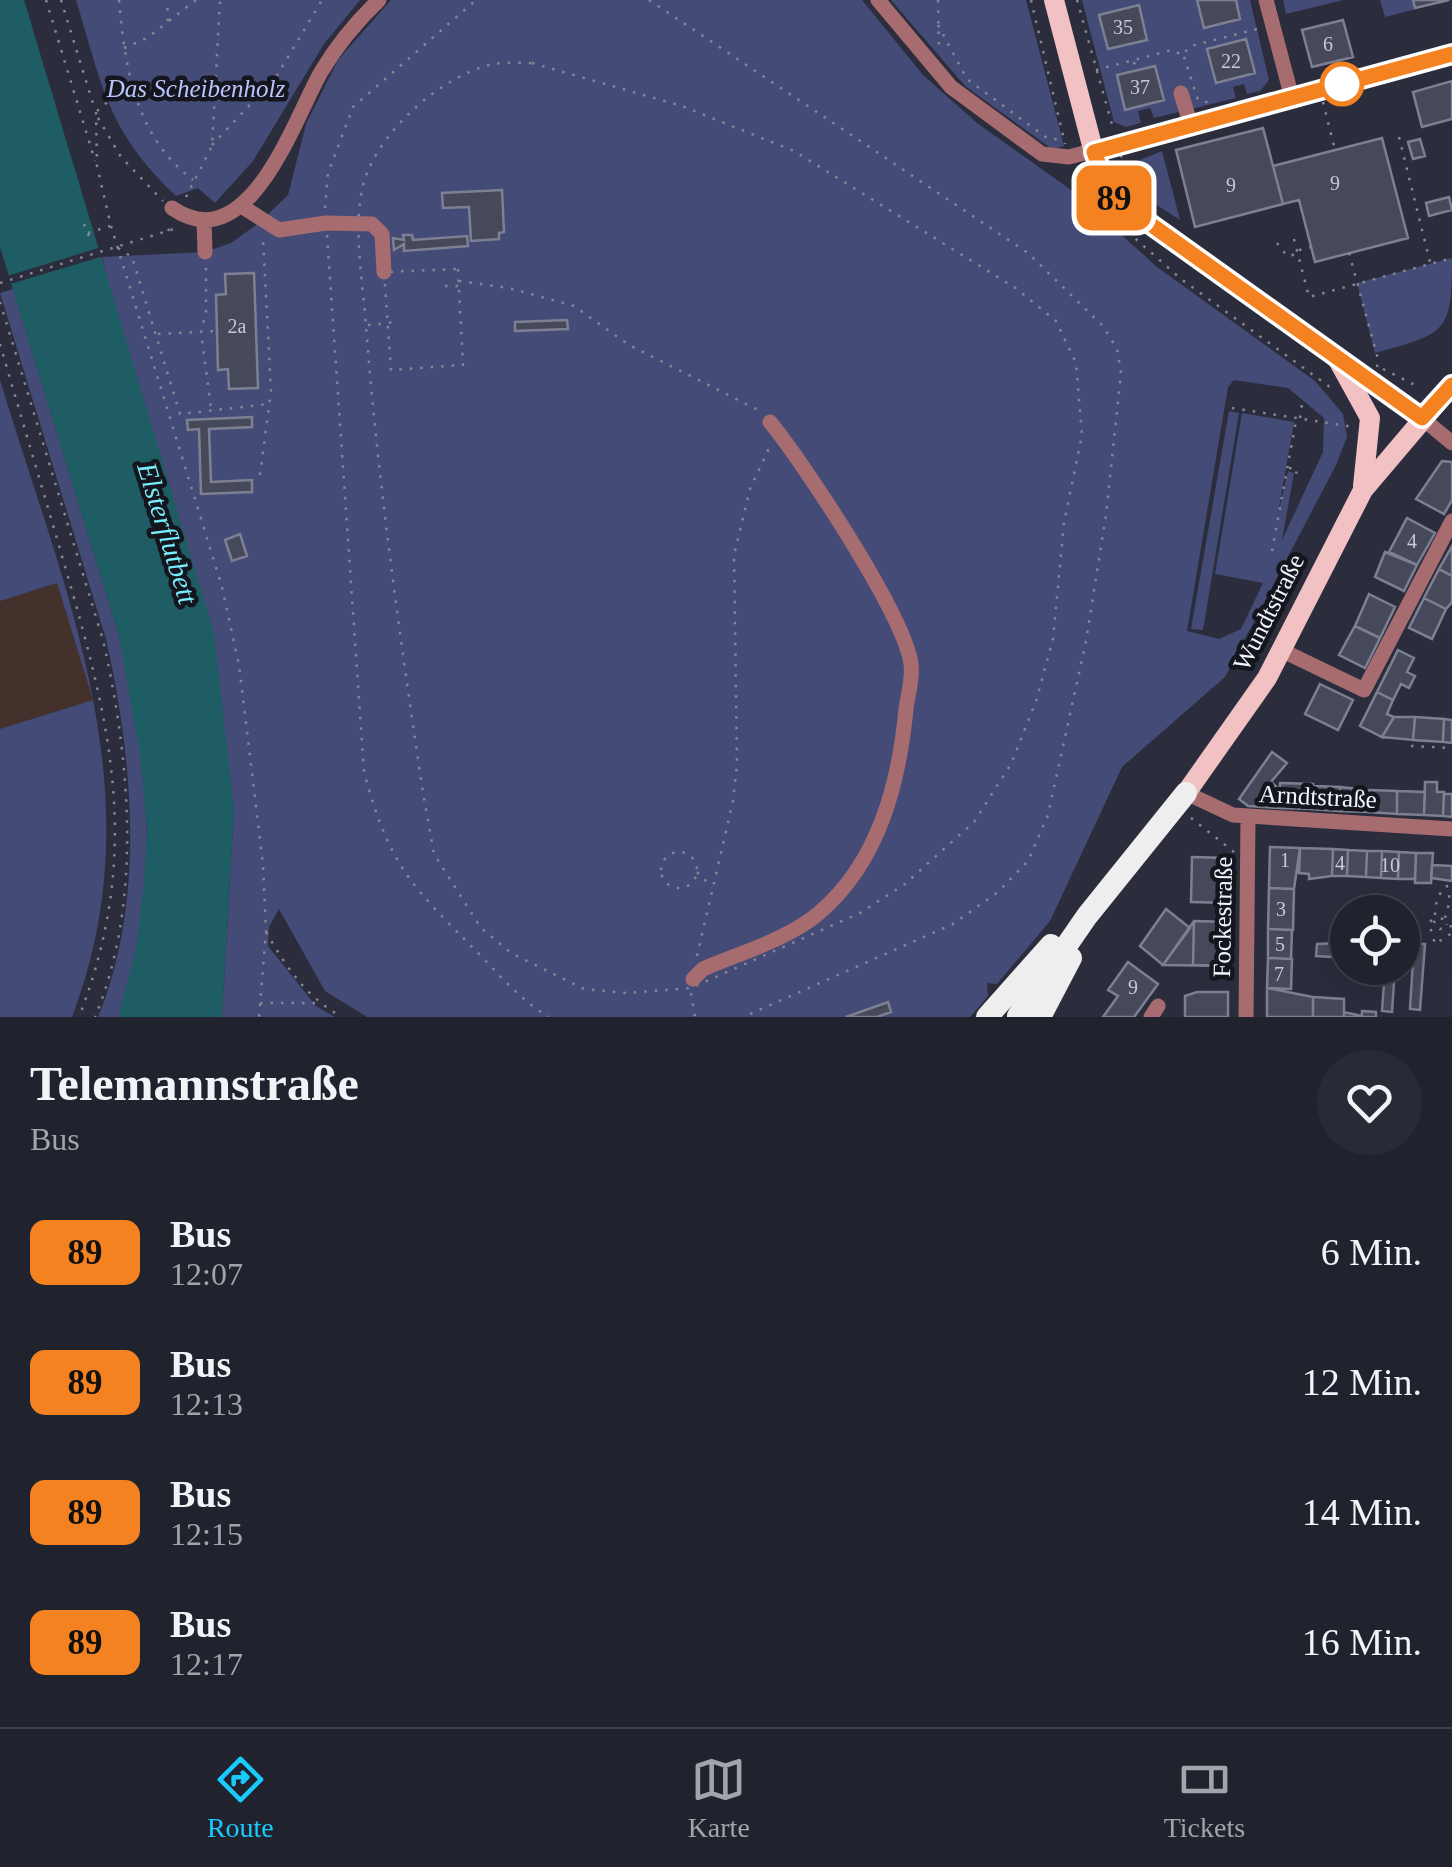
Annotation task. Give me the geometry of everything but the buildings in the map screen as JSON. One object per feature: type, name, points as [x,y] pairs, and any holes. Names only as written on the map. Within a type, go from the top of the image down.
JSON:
[{"type":"highway","name":"Wundtstraße","points":[[1018,1016],[1074,952],[1186,793]]},
{"type":"highway","name":"Wundtstraße","points":[[1018,1016],[1076,931],[1132,865]]},
{"type":"highway","points":[[988,1017],[1087,904],[1132,865]]},
{"type":"highway","points":[[1040,1017],[1074,952]]},
{"type":"main road","points":[[1054,0],[1094,152],[1111,196],[1422,418]]},
{"type":"main road","points":[[1337,358],[1370,418],[1363,490]]},
{"type":"main road","name":"Wundtstraße","points":[[1186,793],[1254,700],[1363,490],[1452,385]]},
{"type":"street","points":[[175,210],[204,220],[241,206],[269,174],[339,44],[380,0]]},
{"type":"street","points":[[878,0],[939,75],[1042,154],[1069,157],[1452,54]]},
{"type":"street","points":[[1266,0],[1292,98]]},
{"type":"street","points":[[1181,93],[1191,126]]},
{"type":"street","points":[[241,206],[279,230],[326,222],[372,224],[382,234],[384,272]]},
{"type":"street","points":[[204,220],[206,260]]},
{"type":"street","points":[[1422,418],[1452,443]]},
{"type":"street","points":[[692,983],[704,969],[788,934],[820,913],[849,881],[886,816],[900,766],[911,664],[906,647],[877,586],[797,456],[770,422]]},
{"type":"street","points":[[1282,650],[1364,690],[1452,522]]},
{"type":"street","name":"Arndtstraße","points":[[1186,793],[1201,803],[1248,818],[1452,829]]},
{"type":"street","name":"Fockestraße","points":[[1246,1017],[1248,818]]},
{"type":"path","points":[[46,0],[97,166],[110,226],[222,588],[239,665],[257,794],[266,931],[259,1017]]},
{"type":"path","points":[[62,0],[96,112],[121,157],[175,210],[212,146],[276,77],[322,0]]},
{"type":"path","points":[[119,0],[129,84],[156,144],[194,181]]},
{"type":"path","points":[[168,0],[168,22]]},
{"type":"path","points":[[123,48],[148,38],[196,0]]},
{"type":"path","points":[[212,146],[220,0]]},
{"type":"path","points":[[476,0],[353,108],[328,174],[326,222],[364,772],[379,827],[406,878],[437,916],[518,995],[549,1017]]},
{"type":"path","points":[[649,0],[1028,253],[1103,326],[1117,349],[1122,373],[1106,515],[1086,641],[1048,816],[1028,861],[998,892],[953,924],[743,1017]]},
{"type":"path","points":[[938,0],[939,75]]},
{"type":"path","points":[[1077,0],[1128,185],[1141,198]]},
{"type":"path","points":[[938,25],[967,79],[1047,138],[1064,140]]},
{"type":"path","points":[[1183,55],[1191,46],[1272,25]]},
{"type":"path","points":[[1228,36],[1230,42]]},
{"type":"path","points":[[1095,70],[1172,50],[1183,55],[1198,100],[1209,99],[1214,119]]},
{"type":"path","points":[[1134,60],[1136,70]]},
{"type":"path","points":[[532,63],[682,106],[794,152],[1017,289],[1056,321],[1076,362],[1082,435],[1064,523],[1054,639],[1036,701],[994,795],[940,855],[860,914],[692,983],[626,993],[584,989],[511,953],[481,928],[434,854],[400,637],[366,325],[361,223],[363,185],[374,156],[412,113],[454,80],[494,64],[532,63]]},
{"type":"path","points":[[96,112],[129,84]]},
{"type":"path","points":[[1325,110],[1335,150]]},
{"type":"path","points":[[96,112],[97,166]]},
{"type":"path","points":[[1400,137],[1430,264]]},
{"type":"path","points":[[84,224],[90,241]]},
{"type":"path","points":[[88,233],[110,226]]},
{"type":"path","points":[[0,283],[168,231]]},
{"type":"path","points":[[1294,239],[1309,296],[1452,258]]},
{"type":"path","points":[[260,475],[269,404],[264,240]]},
{"type":"path","points":[[1277,243],[1288,256],[1312,248]]},
{"type":"path","points":[[117,248],[132,257],[180,414]]},
{"type":"path","points":[[1348,253],[1378,359]]},
{"type":"path","points":[[206,260],[206,311],[200,332],[211,410]]},
{"type":"path","points":[[458,269],[459,283],[464,365],[391,370],[384,272],[458,269]]},
{"type":"path","points":[[445,286],[459,283],[509,288],[574,306],[629,345],[754,405],[770,422],[769,454],[750,489],[734,555],[740,726],[733,801],[692,983],[695,1017]]},
{"type":"path","points":[[0,302],[104,640],[119,723],[126,830],[124,881],[116,946],[95,1017]]},
{"type":"path","points":[[366,325],[397,322]]},
{"type":"path","points":[[156,334],[216,332]]},
{"type":"path","points":[[0,344],[99,684],[111,744],[114,868],[106,929],[79,1017]]},
{"type":"path","points":[[1377,366],[1419,387]]},
{"type":"path","points":[[169,415],[269,404]]},
{"type":"path","points":[[1272,551],[1302,404]]},
{"type":"path","points":[[1232,408],[1364,426]]},
{"type":"path","points":[[1288,468],[1297,470],[1295,479]]},
{"type":"path","points":[[1411,746],[1452,748]]},
{"type":"path","points":[[1190,818],[1238,856]]},
{"type":"path","points":[[697,872],[682,889],[670,887],[660,872],[663,860],[678,852],[690,856],[697,872],[713,888]]},
{"type":"path","points":[[1447,886],[1450,900],[1444,918],[1450,926],[1440,928],[1434,924],[1440,892],[1447,886]]},
{"type":"path","points":[[1444,918],[1429,923],[1435,944],[1452,933]]},
{"type":"path","points":[[266,931],[286,967],[316,1002],[342,1017]]},
{"type":"path","points":[[259,1004],[316,1002]]},
{"type":"shaded area","points":[[57,583],[93,700],[0,729],[0,601]]},
{"type":"green space","name":"Das Scheibenholz","points":[[76,0],[360,0],[324,44],[253,161],[215,203],[198,188],[176,196],[135,150],[110,106]]},
{"type":"green space","points":[[391,0],[862,0],[923,75],[977,123],[1074,192],[1157,267],[1315,381],[1343,414],[1347,437],[1336,465],[1225,677],[1122,767],[1050,921],[997,984],[987,983],[988,996],[970,1017],[367,1017],[325,991],[279,909],[269,927],[268,946],[316,1006],[335,1017],[222,1017],[234,809],[102,257],[205,252],[231,243],[260,222],[288,195],[306,124],[338,60]],"holes":[[[1234,380],[1288,388],[1324,418],[1323,452],[1282,540],[1294,473],[1288,471],[1277,519],[1294,422],[1242,413],[1215,574],[1263,583],[1241,629],[1219,639],[1187,631],[1228,387]]]},
{"type":"green space","points":[[891,0],[1026,0],[1064,146],[1052,149],[965,86]]},
{"type":"green space","points":[[1082,0],[1250,0],[1269,80],[1260,91],[1247,94],[1244,84],[1233,87],[1236,98],[1154,118],[1150,108],[1138,111],[1141,123],[1126,127],[1114,122]]},
{"type":"green space","points":[[1283,0],[1343,0],[1286,14]]},
{"type":"green space","points":[[1380,0],[1452,0],[1385,17]]},
{"type":"green space","points":[[1162,151],[1180,220],[1146,197],[1130,174],[1130,164]]},
{"type":"green space","points":[[1452,258],[1450,302],[1440,326],[1417,340],[1375,353],[1357,283]]},
{"type":"green space","points":[[13,289],[119,636],[137,730],[147,827],[147,876],[133,972],[118,1017],[98,1017],[113,972],[129,878],[130,829],[123,732],[106,639],[0,293]]},
{"type":"green space","points":[[0,380],[74,617],[93,699],[57,583],[0,601]]},
{"type":"green space","points":[[1229,411],[1239,413],[1203,630],[1191,629]]},
{"type":"green space","points":[[93,700],[104,774],[106,854],[96,934],[72,1017],[0,1017],[0,729]]},
{"type":"water","name":"Elsterflutbett","points":[[0,0],[24,0],[214,633],[234,809],[222,1017],[118,1017],[136,949],[144,883],[147,830],[140,754],[119,636],[0,247]]},
{"type":"pier","points":[[105,246],[107,255],[7,285],[4,277]]},
{"type":"bus line","name":"89","points":[[1452,54],[1094,152],[1098,172],[1111,196],[1422,418],[1452,385]]}]
